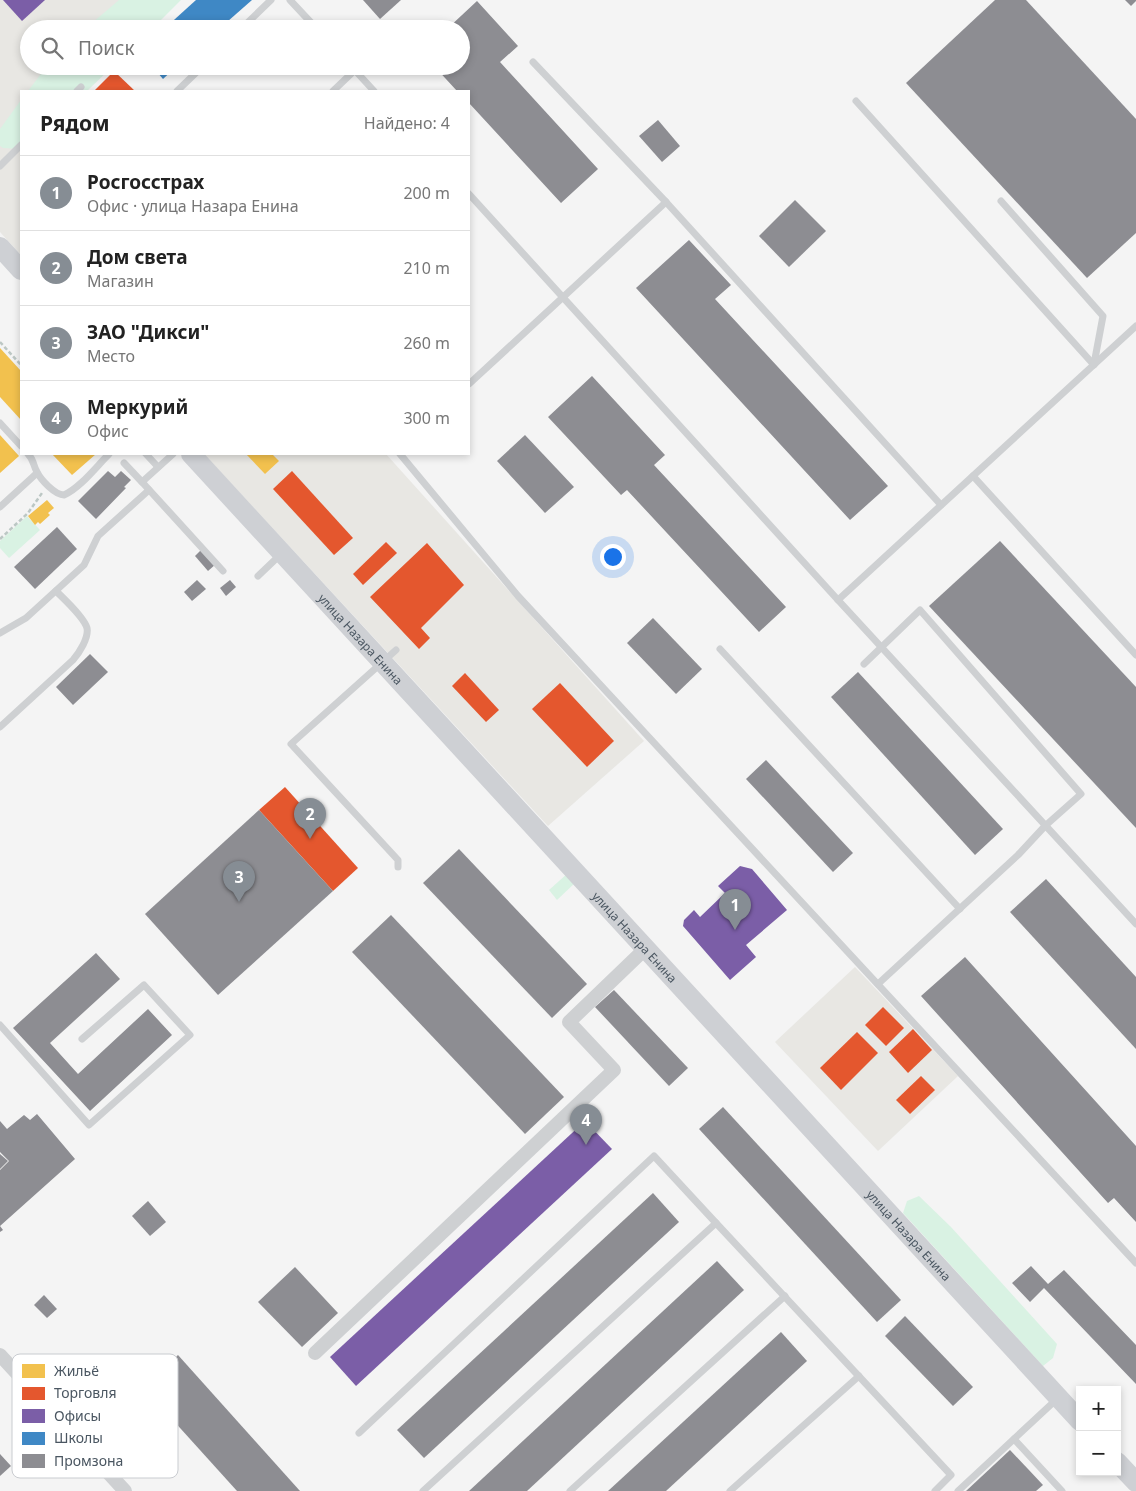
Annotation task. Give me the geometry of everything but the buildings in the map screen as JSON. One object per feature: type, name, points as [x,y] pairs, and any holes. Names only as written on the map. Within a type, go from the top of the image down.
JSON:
[{"type":"main road","points":[[0,246],[20,269]]},
{"type":"main road","name":"улица Назара Енина","points":[[192,455],[282,553],[390,656],[646,948],[1076,1417]]},
{"type":"main road","points":[[1121,1466],[1136,1482]]},
{"type":"street","points":[[316,1353],[614,1070],[569,1022],[646,948]]},
{"type":"street","points":[[0,1355],[12,1368]]},
{"type":"street","points":[[113,1478],[125,1491]]},
{"type":"lane","points":[[251,20],[271,0]]},
{"type":"lane","points":[[290,0],[309,20]]},
{"type":"lane","points":[[533,62],[666,202],[941,505]]},
{"type":"lane","points":[[178,90],[194,75]]},
{"type":"lane","points":[[334,90],[347,75]]},
{"type":"lane","points":[[359,75],[373,90]]},
{"type":"lane","points":[[856,101],[1094,365]]},
{"type":"lane","points":[[0,166],[20,146]]},
{"type":"lane","points":[[470,195],[1136,924]]},
{"type":"lane","points":[[1001,201],[1103,316],[1094,365]]},
{"type":"lane","points":[[470,383],[666,202]]},
{"type":"lane","points":[[838,600],[1136,326]]},
{"type":"lane","points":[[0,423],[20,445]]},
{"type":"lane","points":[[29,455],[33,459],[37,473],[54,492],[64,495],[69,493],[89,475],[108,455]]},
{"type":"lane","points":[[147,455],[158,467]]},
{"type":"lane","points":[[142,482],[172,455]]},
{"type":"lane","points":[[401,455],[518,596],[1136,1263]]},
{"type":"lane","points":[[124,463],[224,571]]},
{"type":"lane","points":[[0,507],[37,473]]},
{"type":"lane","points":[[973,476],[1136,655]]},
{"type":"lane","points":[[0,633],[26,618],[84,566],[98,536],[149,490]]},
{"type":"lane","points":[[258,576],[282,553]]},
{"type":"lane","points":[[0,726],[73,660],[81,649],[88,630],[83,620],[56,591]]},
{"type":"lane","points":[[864,664],[920,610],[1081,794],[878,984]]},
{"type":"lane","points":[[720,649],[960,908]]},
{"type":"lane","points":[[390,656],[291,744],[398,860],[398,867]]},
{"type":"lane","points":[[0,1024],[89,1125],[190,1035],[144,985],[82,1039]]},
{"type":"lane","points":[[359,1433],[654,1156],[951,1475],[935,1491]]},
{"type":"lane","points":[[423,1491],[716,1223]]},
{"type":"lane","points":[[570,1491],[785,1296]]},
{"type":"lane","points":[[730,1491],[859,1376]]},
{"type":"lane","points":[[958,1491],[1058,1398]]},
{"type":"lane","points":[[1014,1439],[1062,1491]]},
{"type":"path","points":[[0,342],[20,364]]},
{"type":"path","points":[[0,538],[28,513],[43,492]]},
{"type":"shaded area","points":[[0,0],[165,0],[144,20],[20,20],[20,75],[85,75],[69,90],[20,90],[20,254],[0,232]]},
{"type":"shaded area","points":[[205,455],[387,455],[644,741],[548,826]]},
{"type":"shaded area","points":[[855,967],[958,1076],[878,1151],[775,1042]]},
{"type":"green space","points":[[119,0],[181,0],[161,20],[96,20]]},
{"type":"green space","points":[[40,75],[104,75],[88,90],[29,90]]},
{"type":"green space","points":[[20,101],[20,149],[3,148],[0,146],[0,129]]},
{"type":"green space","points":[[27,516],[40,530],[9,558],[0,548],[0,541]]},
{"type":"green space","points":[[568,873],[576,882],[557,900],[549,890]]},
{"type":"green space","points":[[919,1196],[951,1227],[1057,1344],[1053,1358],[1043,1366],[903,1213],[907,1201]]},
{"type":"place","name":"Дом света","points":[[310,839]]},
{"type":"place","name":"ЗАО \"Дикси\"","points":[[239,902]]},
{"type":"place","name":"Росгосстрах","points":[[735,930]]},
{"type":"place","name":"Меркурий","points":[[586,1145]]}]
